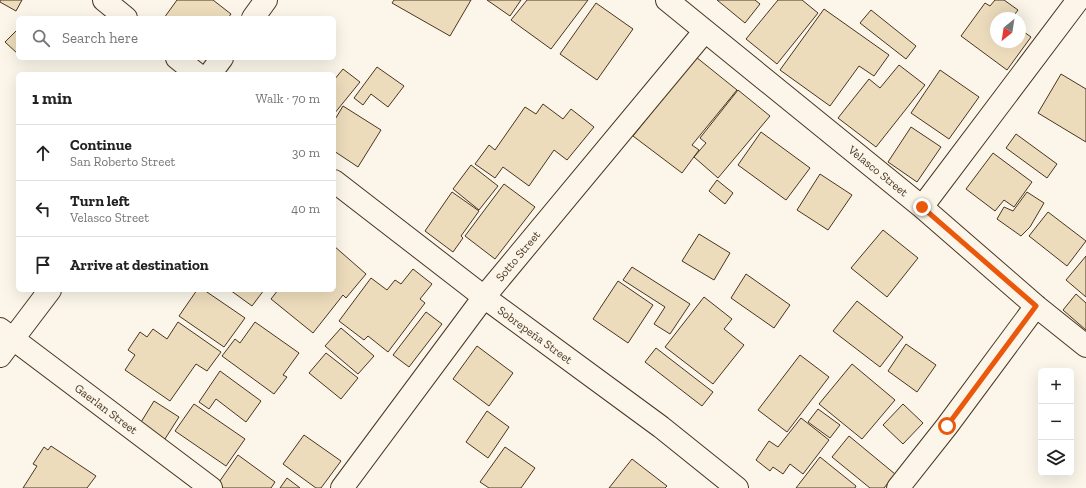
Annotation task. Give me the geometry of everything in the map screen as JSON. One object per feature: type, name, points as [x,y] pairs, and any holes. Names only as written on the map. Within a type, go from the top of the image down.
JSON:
[{"type":"street","points":[[104,0],[124,16]]},
{"type":"street","points":[[254,16],[266,0]]},
{"type":"street","name":"Velasco Street","points":[[667,0],[704,32],[922,207],[1036,306],[1086,346]]},
{"type":"street","points":[[922,207],[1078,0]]},
{"type":"street","name":"Sotto Street","points":[[342,488],[484,297],[704,32]]},
{"type":"street","points":[[180,60],[194,72]]},
{"type":"street","points":[[212,72],[220,60]]},
{"type":"street","name":"Sobrepeña Street","points":[[336,183],[484,297],[661,427],[737,488]]},
{"type":"street","points":[[0,356],[7,334],[48,292]]},
{"type":"street","points":[[898,488],[947,426],[1036,306]]},
{"type":"street","name":"Gaerlan Street","points":[[7,334],[211,488]]},
{"type":"building","points":[[0,0],[22,0],[16,11],[0,2]]},
{"type":"building","points":[[177,0],[213,0],[231,14],[230,16],[165,16]]},
{"type":"building","points":[[394,0],[471,0],[450,36],[392,3]]},
{"type":"building","points":[[487,0],[521,0],[510,16]]},
{"type":"building","points":[[527,0],[588,0],[551,49],[511,20]]},
{"type":"building","points":[[717,0],[755,0],[760,4],[745,23]]},
{"type":"building","points":[[778,0],[802,0],[818,13],[777,64],[746,39]]},
{"type":"building","points":[[995,0],[1004,0],[1018,10],[1016,12],[990,12],[990,48],[1023,48],[1007,70],[961,36],[985,3],[990,6]]},
{"type":"building","points":[[596,3],[633,29],[597,80],[560,54]]},
{"type":"building","points":[[824,9],[889,55],[874,76],[859,66],[830,106],[780,70]]},
{"type":"building","points":[[871,10],[916,46],[906,59],[860,23]]},
{"type":"building","points":[[16,31],[16,52],[5,42]]},
{"type":"building","points":[[1026,33],[1031,37],[1026,44]]},
{"type":"building","points":[[696,57],[737,90],[692,145],[699,150],[682,173],[633,136]]},
{"type":"building","points":[[899,65],[925,85],[876,147],[838,118],[869,79],[880,88]]},
{"type":"building","points":[[377,67],[404,86],[388,107],[371,94],[363,105],[354,98]]},
{"type":"building","points":[[343,69],[360,82],[336,112],[336,78]]},
{"type":"building","points":[[940,70],[979,97],[949,139],[911,113]]},
{"type":"building","points":[[1061,74],[1086,89],[1086,142],[1038,113]]},
{"type":"building","points":[[738,90],[770,116],[718,178],[694,157],[706,143],[700,138]]},
{"type":"building","points":[[543,104],[563,119],[571,109],[594,127],[567,160],[554,150],[529,186],[503,167],[495,178],[475,164],[489,145],[495,150],[525,107],[536,114]]},
{"type":"building","points":[[343,106],[381,130],[358,167],[336,152],[336,118]]},
{"type":"building","points":[[911,127],[941,147],[917,182],[888,162]]},
{"type":"building","points":[[761,132],[810,168],[786,200],[738,165]]},
{"type":"building","points":[[1016,134],[1057,164],[1047,178],[1006,148]]},
{"type":"building","points":[[993,153],[1032,182],[1014,207],[1004,200],[995,211],[966,189]]},
{"type":"building","points":[[471,165],[498,186],[479,210],[453,189]]},
{"type":"building","points":[[820,174],[852,195],[828,230],[797,210]]},
{"type":"building","points":[[717,180],[733,193],[725,204],[709,191]]},
{"type":"building","points":[[504,184],[535,207],[495,259],[465,236]]},
{"type":"building","points":[[452,192],[479,211],[461,236],[463,238],[453,252],[425,231]]},
{"type":"building","points":[[1027,192],[1044,203],[1030,227],[1021,236],[997,219],[1004,207],[1013,211]]},
{"type":"building","points":[[1048,212],[1086,241],[1067,266],[1029,236]]},
{"type":"building","points":[[883,230],[918,258],[887,297],[851,268]]},
{"type":"building","points":[[699,234],[730,253],[714,280],[682,261]]},
{"type":"building","points":[[336,248],[366,274],[346,298],[343,295],[313,333],[271,299],[276,292],[336,292]]},
{"type":"building","points":[[1086,256],[1086,297],[1066,280]]},
{"type":"building","points":[[632,267],[690,304],[670,334],[654,324],[665,307],[623,280]]},
{"type":"building","points":[[413,269],[432,284],[420,299],[425,303],[388,352],[368,336],[364,340],[339,321],[371,278],[387,290],[395,280],[401,284]]},
{"type":"building","points":[[746,274],[790,305],[774,328],[731,298]]},
{"type":"building","points":[[618,281],[653,305],[628,343],[593,319]]},
{"type":"building","points":[[196,292],[207,292],[245,318],[224,347],[179,316]]},
{"type":"building","points":[[233,292],[262,292],[252,306]]},
{"type":"building","points":[[1076,294],[1086,303],[1086,330],[1063,310]]},
{"type":"building","points":[[704,297],[732,319],[724,329],[744,345],[713,384],[665,347]]},
{"type":"building","points":[[857,301],[903,337],[880,367],[833,331]]},
{"type":"building","points":[[426,312],[442,324],[409,367],[393,355]]},
{"type":"building","points":[[178,322],[221,352],[207,371],[196,364],[170,401],[125,370],[135,355],[128,350],[140,332],[147,337],[153,329],[167,339]]},
{"type":"building","points":[[255,322],[299,353],[283,375],[287,377],[274,394],[222,356],[235,339],[240,343]]},
{"type":"building","points":[[341,328],[374,356],[358,374],[325,346]]},
{"type":"building","points":[[906,344],[936,365],[917,392],[888,371]]},
{"type":"building","points":[[477,346],[513,373],[489,406],[453,379]]},
{"type":"building","points":[[656,348],[713,392],[702,406],[645,362]]},
{"type":"building","points":[[326,353],[358,378],[341,399],[309,373]]},
{"type":"building","points":[[800,355],[829,377],[787,432],[758,410]]},
{"type":"building","points":[[852,364],[895,400],[862,439],[819,404]]},
{"type":"building","points":[[220,371],[261,401],[246,422],[216,399],[209,409],[199,402]]},
{"type":"building","points":[[154,401],[179,417],[163,442],[138,427]]},
{"type":"building","points":[[194,404],[245,439],[226,466],[175,431]]},
{"type":"building","points":[[903,404],[923,423],[903,444],[883,425]]},
{"type":"building","points":[[818,409],[840,425],[830,438],[808,422]]},
{"type":"building","points":[[487,411],[509,427],[488,458],[466,442]]},
{"type":"building","points":[[801,418],[829,440],[803,474],[790,464],[783,474],[773,467],[770,471],[756,460],[769,441],[778,447]]},
{"type":"building","points":[[304,435],[341,461],[321,488],[316,488],[283,464]]},
{"type":"building","points":[[849,436],[895,474],[884,488],[870,488],[832,457]]},
{"type":"building","points":[[51,446],[96,476],[87,488],[23,488],[37,466],[33,464],[44,447],[48,450]]},
{"type":"building","points":[[505,447],[535,468],[521,488],[489,488],[480,482]]},
{"type":"building","points":[[238,455],[275,482],[271,488],[220,488],[217,485]]},
{"type":"building","points":[[820,457],[856,486],[855,488],[796,488]]},
{"type":"building","points":[[632,459],[667,486],[665,488],[609,488]]},
{"type":"building","points":[[287,478],[300,488],[280,488]]},
{"type":"route","points":[[922,207],[1036,306],[947,426]]}]
